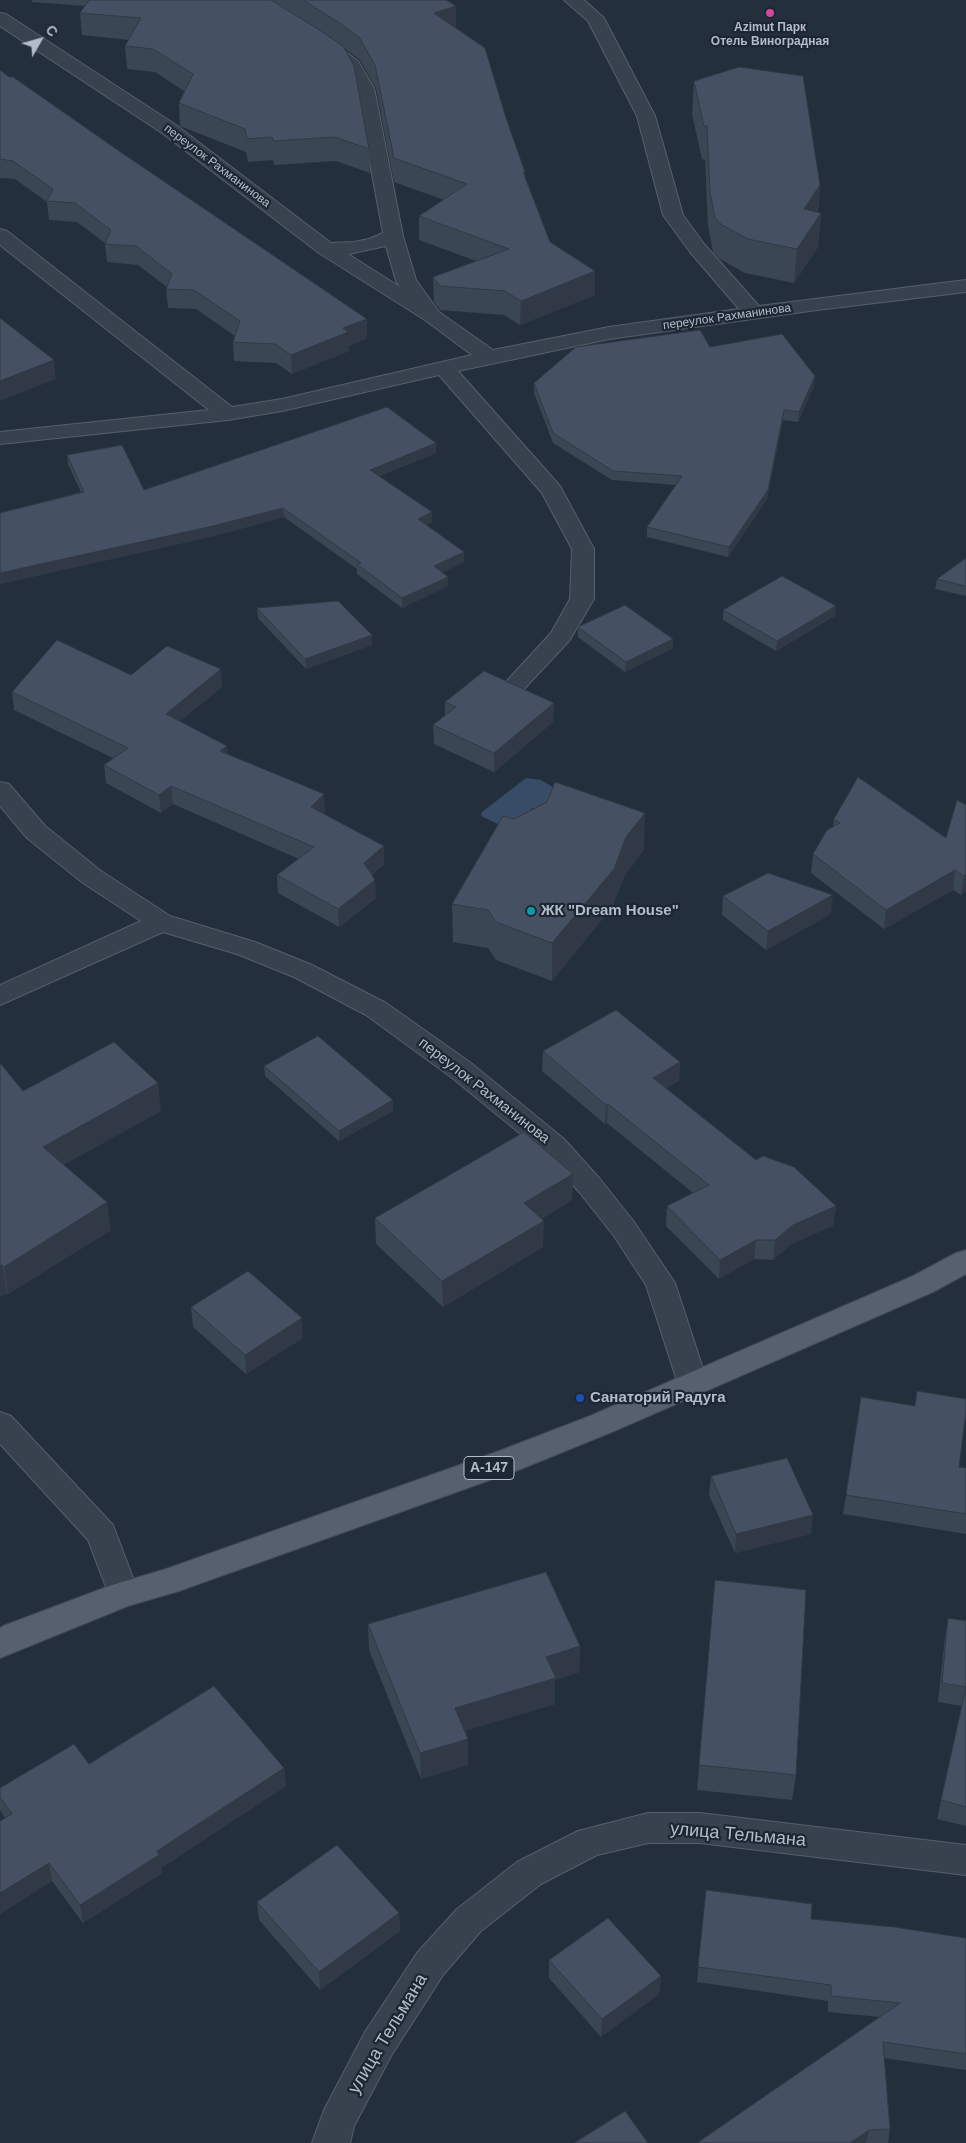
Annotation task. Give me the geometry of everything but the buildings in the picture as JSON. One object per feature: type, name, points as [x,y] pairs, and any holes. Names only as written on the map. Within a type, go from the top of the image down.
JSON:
[{"type":"main road","name":"А-147","points":[[0,1644],[15,1636],[123,1594],[168,1582],[510,1460],[601,1424],[923,1284],[966,1261]]},
{"type":"street","points":[[573,0],[595,18],[646,116],[673,215],[697,248],[754,313]]},
{"type":"street","name":"переулок Рахманинова","points":[[0,18],[170,129],[326,249],[432,316],[489,357]]},
{"type":"street","name":"переулок Рахманинова","points":[[306,33],[352,65],[366,88],[393,236],[406,281],[432,316]]},
{"type":"street","points":[[0,236],[228,414]]},
{"type":"street","points":[[326,249],[354,248],[374,244],[393,236]]},
{"type":"street","name":"переулок Рахманинова","points":[[0,438],[228,414],[282,405],[489,357],[609,333],[966,286]]},
{"type":"street","points":[[444,368],[552,491],[583,548],[582,599],[561,636],[516,684]]},
{"type":"street","name":"переулок Рахманинова","points":[[0,790],[36,832],[85,871],[161,922],[246,948],[302,971],[376,1009],[461,1070],[554,1146],[590,1186],[624,1229],[660,1283],[693,1384]]},
{"type":"street","points":[[0,996],[161,922]]},
{"type":"street","points":[[0,1424],[102,1534],[123,1594]]},
{"type":"street","name":"улица Тельмана","points":[[331,2143],[337,2122],[378,2044],[430,1964],[469,1920],[530,1873],[590,1842],[648,1828],[700,1828],[966,1860]]},
{"type":"water","points":[[526,778],[541,780],[554,788],[559,794],[538,809],[532,808],[529,814],[498,824],[481,816],[482,812]]},
{"type":"place","name":"Azimut Парк Отель Виноградная","points":[[770,13]]},
{"type":"place","name":"ЖК \"Dream House\"","points":[[531,911]]},
{"type":"place","name":"Санаторий Радуга","points":[[580,1398]]}]
